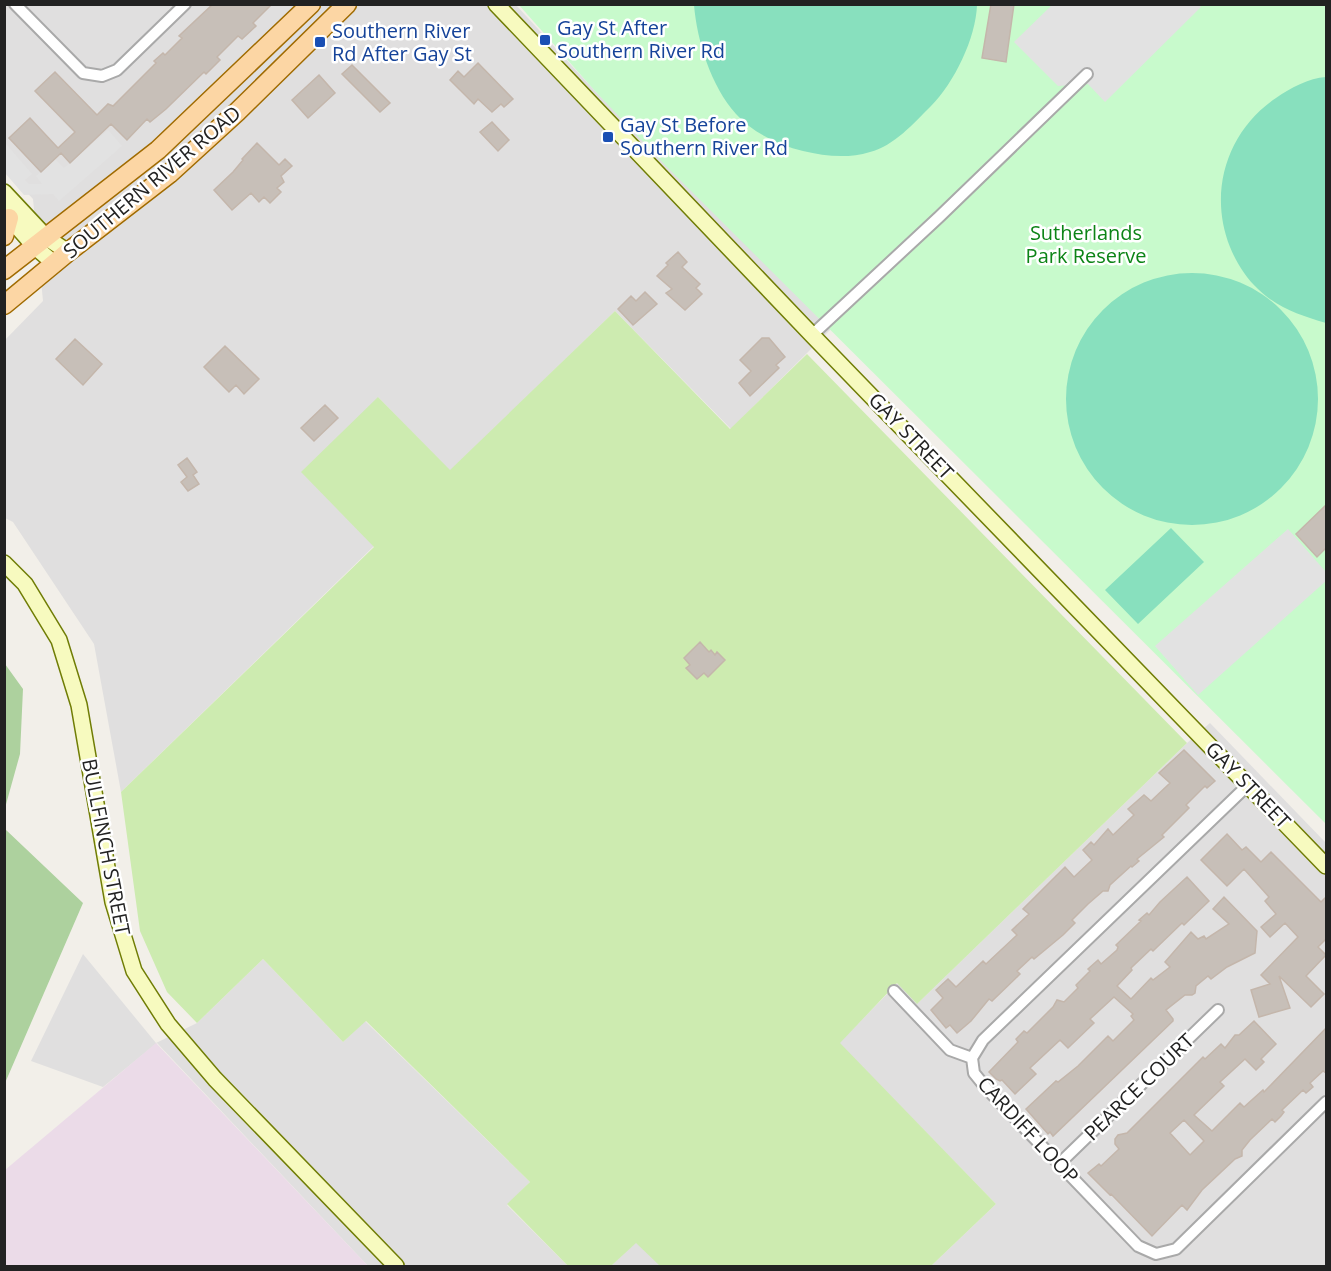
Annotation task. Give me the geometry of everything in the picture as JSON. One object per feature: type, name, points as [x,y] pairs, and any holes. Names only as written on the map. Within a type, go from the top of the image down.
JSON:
[{"type":"main road","name":"SOUTHERN RIVER ROAD","points":[[4,270],[158,150],[310,4]]},
{"type":"main road","name":"SOUTHERN RIVER ROAD","points":[[4,307],[169,174],[237,112],[347,4]]},
{"type":"main road","name":"GAY STREET","points":[[496,4],[1326,866]]},
{"type":"main road","points":[[4,192],[41,242]]},
{"type":"main road","points":[[7,215],[62,258]]},
{"type":"main road","points":[[4,236],[7,215]]},
{"type":"main road","name":"BULLFINCH STREET","points":[[4,562],[25,584],[59,640],[79,705],[113,902],[134,971],[168,1024],[215,1079],[396,1266]]},
{"type":"street","points":[[15,4],[83,73],[102,76],[117,70],[185,4]]},
{"type":"street","points":[[812,334],[939,217],[1087,74]]},
{"type":"street","name":"CARDIFF LOOP","points":[[1248,784],[983,1040],[972,1058],[974,1073],[1138,1246],[1156,1254],[1176,1249],[1326,1102]]},
{"type":"street","points":[[894,991],[950,1050],[972,1058]]},
{"type":"street","name":"PEARCE COURT","points":[[1059,1164],[1218,1010]]},
{"type":"shaded area","points":[[5,4],[516,5],[595,91],[831,329],[731,429],[615,311],[450,471],[378,397],[374,546],[121,792],[94,644],[13,522],[5,518],[4,341],[43,301],[33,199],[5,169]]},
{"type":"shaded area","points":[[1198,4],[1201,7],[1105,102],[1088,84],[1058,86],[1014,42],[1052,5]]},
{"type":"shaded area","points":[[108,130],[122,146],[59,201],[53,194],[24,195],[5,173],[6,144],[32,174],[25,180],[29,184],[42,184],[36,176],[55,159],[64,168]]},
{"type":"shaded area","points":[[1288,529],[1326,572],[1326,581],[1198,695],[1155,646]]},
{"type":"shaded area","points":[[1210,723],[1326,843],[1326,1266],[931,1266],[996,1204],[839,1043],[898,983],[918,1003]]},
{"type":"shaded area","points":[[83,954],[156,1043],[197,1023],[263,959],[343,1042],[365,1021],[530,1182],[507,1205],[568,1266],[368,1266],[157,1043],[103,1087],[31,1061]]},
{"type":"shaded area","points":[[156,1043],[368,1266],[5,1266],[5,1170]]},
{"type":"shaded area","points":[[636,1242],[661,1266],[611,1266]]},
{"type":"green space","points":[[977,4],[976,18],[968,45],[955,73],[940,96],[911,126],[887,145],[870,152],[844,156],[803,151],[785,145],[758,132],[736,114],[719,90],[707,62],[698,33],[694,5]]},
{"type":"green space","name":"Sutherlands Park Reserve","points":[[519,5],[1326,5],[1326,824],[666,166],[595,91]]},
{"type":"green space","points":[[1326,77],[1326,323],[1282,306],[1254,285],[1242,270],[1230,247],[1221,205],[1226,164],[1245,127],[1281,94],[1306,81]]},
{"type":"green space","points":[[1192,273],[1229,278],[1262,294],[1281,310],[1297,329],[1313,362],[1318,399],[1313,436],[1297,469],[1281,488],[1262,504],[1229,520],[1192,525],[1155,520],[1122,504],[1103,488],[1087,469],[1071,436],[1066,399],[1071,362],[1087,329],[1103,310],[1122,294],[1155,278]]},
{"type":"green space","points":[[615,311],[730,429],[807,354],[1187,743],[917,1004],[897,983],[840,1043],[996,1204],[931,1266],[660,1266],[636,1243],[611,1266],[568,1266],[507,1204],[530,1182],[366,1021],[343,1042],[263,959],[197,1023],[167,992],[140,931],[121,792],[374,547],[301,472],[378,397],[450,470]]},
{"type":"green space","points":[[1171,528],[1204,562],[1138,624],[1105,590]]},
{"type":"green space","points":[[5,664],[23,689],[20,754],[5,808]]},
{"type":"green space","points":[[5,829],[83,903],[5,1083]]},
{"type":"building","points":[[213,4],[272,4],[253,23],[256,26],[242,39],[238,36],[217,57],[220,60],[206,74],[204,72],[150,122],[147,119],[127,140],[111,124],[70,163],[61,153],[41,172],[9,138],[30,118],[58,148],[75,132],[35,91],[55,72],[97,115],[108,104],[113,106],[156,63],[154,61],[163,53],[165,55],[182,38],[179,36]]},
{"type":"building","points":[[991,4],[1014,4],[1006,62],[982,58]]},
{"type":"building","points":[[478,63],[513,99],[504,107],[501,104],[492,112],[478,99],[474,104],[450,80],[458,71],[464,77]]},
{"type":"building","points":[[352,65],[390,103],[380,112],[342,74]]},
{"type":"building","points":[[319,75],[335,93],[308,118],[292,100]]},
{"type":"building","points":[[492,122],[509,140],[498,151],[480,132]]},
{"type":"building","points":[[257,143],[279,165],[285,159],[292,166],[281,176],[284,182],[277,188],[281,192],[270,203],[264,197],[259,202],[251,193],[232,210],[214,190],[233,172]]},
{"type":"building","points":[[678,252],[687,262],[682,267],[700,284],[696,288],[702,294],[685,310],[666,293],[672,289],[657,276]]},
{"type":"building","points":[[645,292],[657,304],[633,325],[618,309],[631,296],[636,301]]},
{"type":"building","points":[[762,338],[769,338],[785,357],[776,365],[779,368],[750,396],[739,383],[751,371],[740,360]]},
{"type":"building","points":[[75,339],[102,364],[83,385],[56,359]]},
{"type":"building","points":[[225,346],[259,379],[244,394],[236,385],[229,392],[204,367]]},
{"type":"building","points":[[325,405],[338,418],[314,441],[301,428]]},
{"type":"building","points":[[187,458],[197,472],[193,475],[199,484],[188,491],[181,482],[187,477],[178,465]]},
{"type":"building","points":[[1326,505],[1326,548],[1317,557],[1296,534]]},
{"type":"building","points":[[700,642],[709,652],[711,650],[715,655],[717,652],[725,660],[708,677],[704,673],[697,679],[686,668],[690,665],[684,658]]},
{"type":"building","points":[[1184,750],[1215,781],[1207,788],[1205,786],[1186,805],[1189,808],[1162,835],[1164,837],[1110,885],[1108,891],[1103,891],[1088,904],[1072,920],[1075,923],[1063,935],[1017,971],[1020,974],[992,1001],[989,999],[971,1021],[957,1033],[950,1025],[946,1028],[931,1010],[943,998],[936,990],[948,979],[956,987],[983,961],[986,964],[1017,935],[1012,930],[1029,914],[1023,909],[1065,867],[1074,877],[1092,860],[1083,850],[1091,842],[1094,845],[1108,829],[1113,835],[1134,815],[1128,809],[1144,795],[1151,801],[1170,783],[1159,773]]},
{"type":"building","points":[[1227,834],[1242,850],[1246,847],[1261,862],[1271,852],[1321,902],[1326,897],[1326,939],[1318,947],[1326,955],[1306,976],[1324,994],[1311,1007],[1279,976],[1290,1008],[1259,1017],[1251,990],[1270,984],[1261,975],[1298,937],[1285,923],[1270,937],[1261,927],[1276,914],[1265,901],[1269,897],[1244,869],[1227,886],[1201,860]]},
{"type":"building","points":[[1187,877],[1209,901],[1153,951],[1151,949],[1131,968],[1132,970],[1117,986],[1131,999],[1151,978],[1153,980],[1170,967],[1165,962],[1191,932],[1198,939],[1204,936],[1206,939],[1229,924],[1213,909],[1224,897],[1257,931],[1255,953],[1227,967],[1211,979],[1208,976],[1196,986],[1195,993],[1185,995],[1166,1010],[1173,1021],[1053,1136],[1050,1132],[1048,1134],[1026,1109],[1056,1081],[1058,1082],[1078,1066],[1108,1036],[1113,1041],[1134,1020],[1131,1016],[1133,1014],[1114,997],[1090,1019],[1094,1023],[1068,1048],[1060,1040],[1030,1068],[1036,1074],[1015,1094],[1002,1080],[996,1079],[989,1072],[1018,1042],[1016,1039],[1024,1031],[1027,1033],[1057,1000],[1064,1002],[1078,988],[1076,985],[1090,971],[1088,969],[1098,960],[1101,964],[1117,950],[1116,945],[1141,921],[1139,920],[1147,913],[1149,915]]},
{"type":"building","points":[[1254,1021],[1276,1044],[1261,1059],[1264,1062],[1256,1070],[1245,1059],[1220,1082],[1224,1086],[1194,1115],[1212,1131],[1240,1103],[1244,1107],[1263,1090],[1264,1092],[1326,1028],[1326,1073],[1323,1071],[1310,1083],[1313,1087],[1306,1093],[1303,1090],[1282,1110],[1284,1112],[1275,1122],[1272,1119],[1250,1140],[1242,1150],[1242,1156],[1235,1159],[1202,1190],[1187,1210],[1182,1205],[1152,1236],[1088,1173],[1099,1164],[1101,1166],[1119,1149],[1115,1144],[1118,1135],[1127,1133],[1203,1057],[1205,1059],[1221,1044],[1225,1048],[1235,1035],[1239,1035]],"holes":[[[1184,1120],[1204,1141],[1190,1155],[1170,1133]]]},
{"type":"place","name":"Gay St After Southern River Rd","points":[[545,40]]},
{"type":"place","name":"Southern River Rd After Gay St","points":[[320,42]]},
{"type":"place","name":"Gay St Before Southern River Rd","points":[[608,137]]}]
